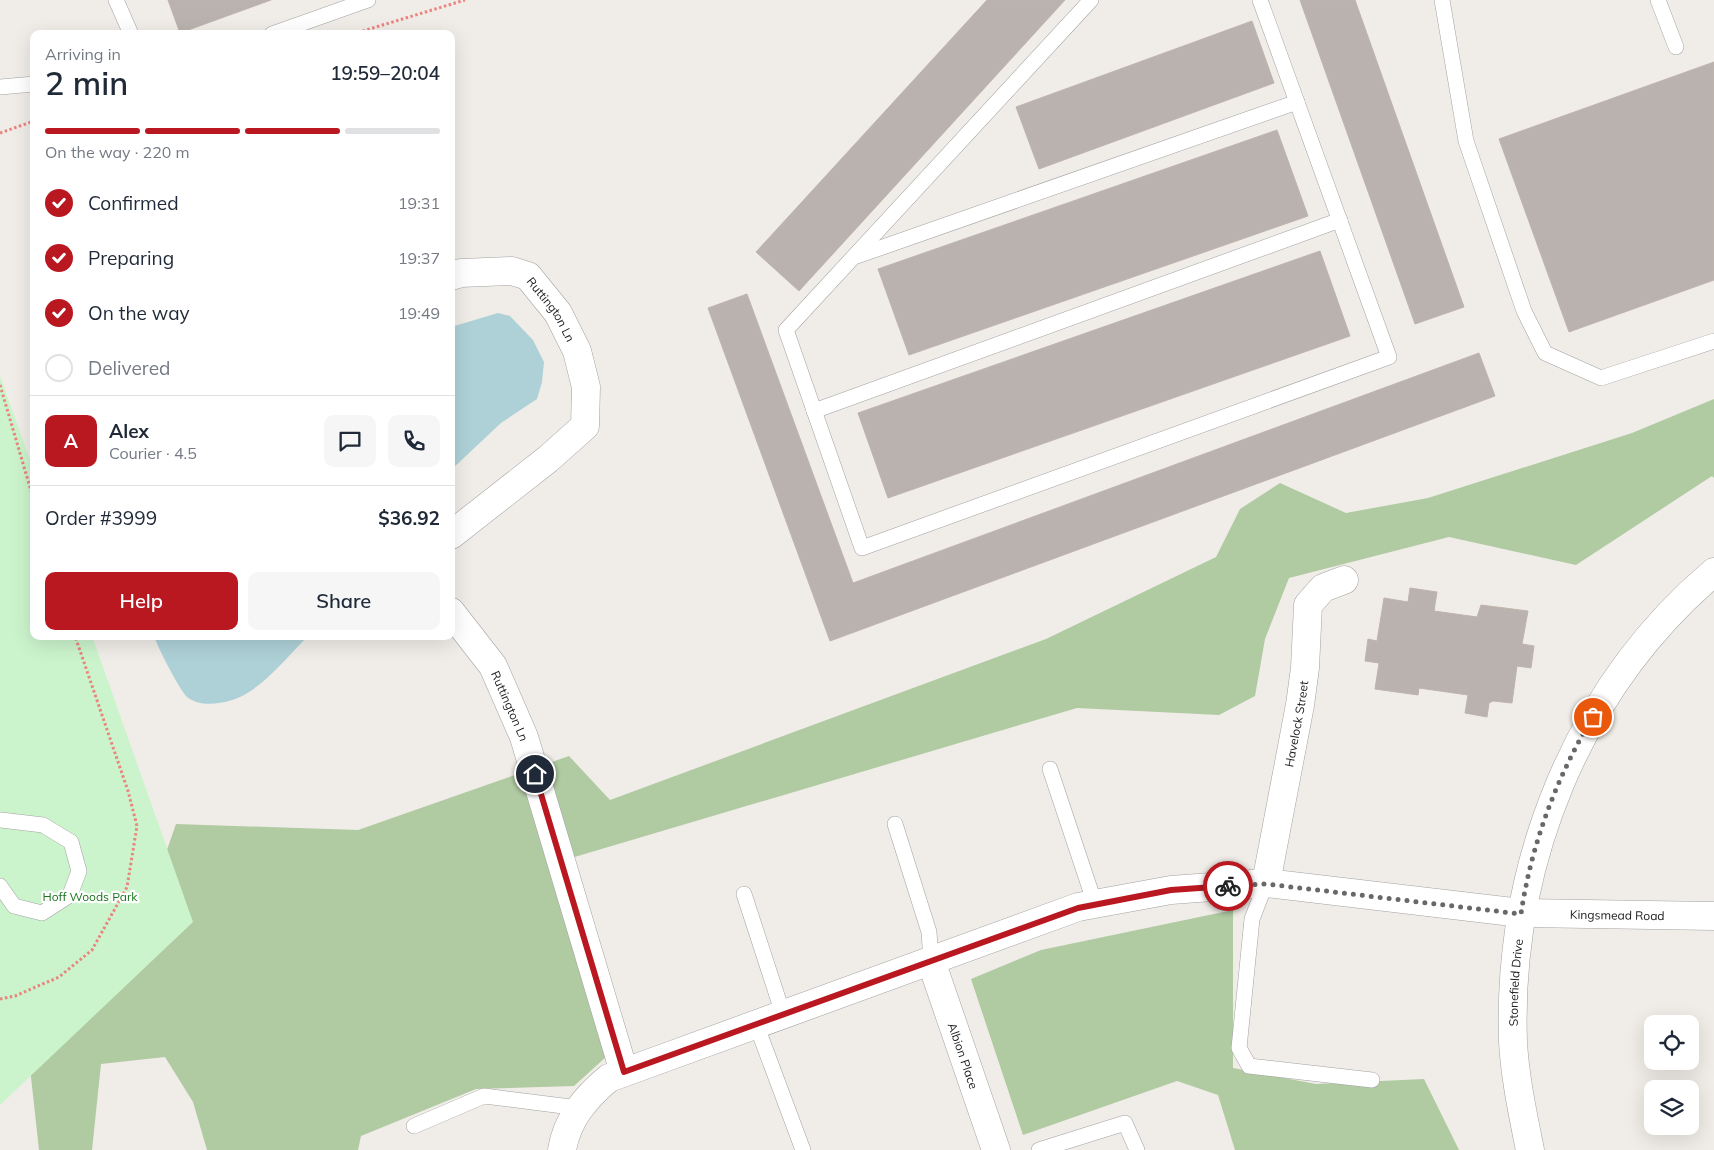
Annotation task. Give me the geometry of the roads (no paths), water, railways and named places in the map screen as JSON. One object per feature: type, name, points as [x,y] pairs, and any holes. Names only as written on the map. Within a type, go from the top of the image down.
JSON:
[{"type":"street","name":"Ruttington Ln","points":[[455,275],[512,271],[528,276],[558,313],[574,343],[586,387],[585,426],[548,459],[455,532]]},
{"type":"street","name":"Stonefield Drive","points":[[1530,1150],[1520,1103],[1513,1043],[1513,973],[1521,914],[1536,845],[1557,789],[1582,734],[1614,683],[1657,628],[1714,572]]},
{"type":"street","name":"Havelock Street","points":[[1266,884],[1301,695],[1305,668],[1308,605],[1323,588],[1344,580]]},
{"type":"street","name":"Ruttington Ln","points":[[455,617],[494,666],[524,737],[616,1075]]},
{"type":"street","name":"Kingsmead Road","points":[[616,1075],[1078,908],[1171,890],[1266,884],[1521,914],[1714,916]]},
{"type":"street","name":"Albion Place","points":[[931,962],[996,1150]]},
{"type":"street","points":[[562,1150],[565,1132],[587,1096],[616,1075]]},
{"type":"lane","points":[[116,0],[129,30]]},
{"type":"lane","points":[[283,30],[368,0]]},
{"type":"lane","points":[[1091,0],[786,330],[862,548],[1389,356],[1260,0]]},
{"type":"lane","points":[[1442,0],[1466,141],[1524,311],[1545,353],[1601,378],[1714,341]]},
{"type":"lane","points":[[1658,0],[1676,46]]},
{"type":"lane","points":[[0,87],[30,84]]},
{"type":"lane","points":[[854,257],[1297,102]]},
{"type":"lane","points":[[814,411],[1340,220]]},
{"type":"lane","points":[[1050,769],[1095,904]]},
{"type":"lane","points":[[0,820],[43,824],[71,842],[80,871],[70,895],[42,913],[14,906],[0,886]]},
{"type":"lane","points":[[895,824],[929,932],[931,962]]},
{"type":"lane","points":[[1266,884],[1252,919],[1239,1048],[1249,1066],[1372,1080]]},
{"type":"lane","points":[[744,894],[784,1014]]},
{"type":"lane","points":[[756,1024],[803,1150]]},
{"type":"lane","points":[[414,1126],[484,1096],[580,1108]]},
{"type":"lane","points":[[1039,1150],[1125,1123],[1137,1150]]},
{"type":"water","points":[[498,313],[510,316],[533,340],[544,362],[542,382],[537,399],[501,423],[455,466],[455,326]]},
{"type":"water","points":[[156,640],[304,640],[273,673],[249,692],[236,699],[210,704],[194,701],[187,697],[179,686]]},
{"type":"park label","name":"Hoff Woods Park","points":[[90,896]]}]
